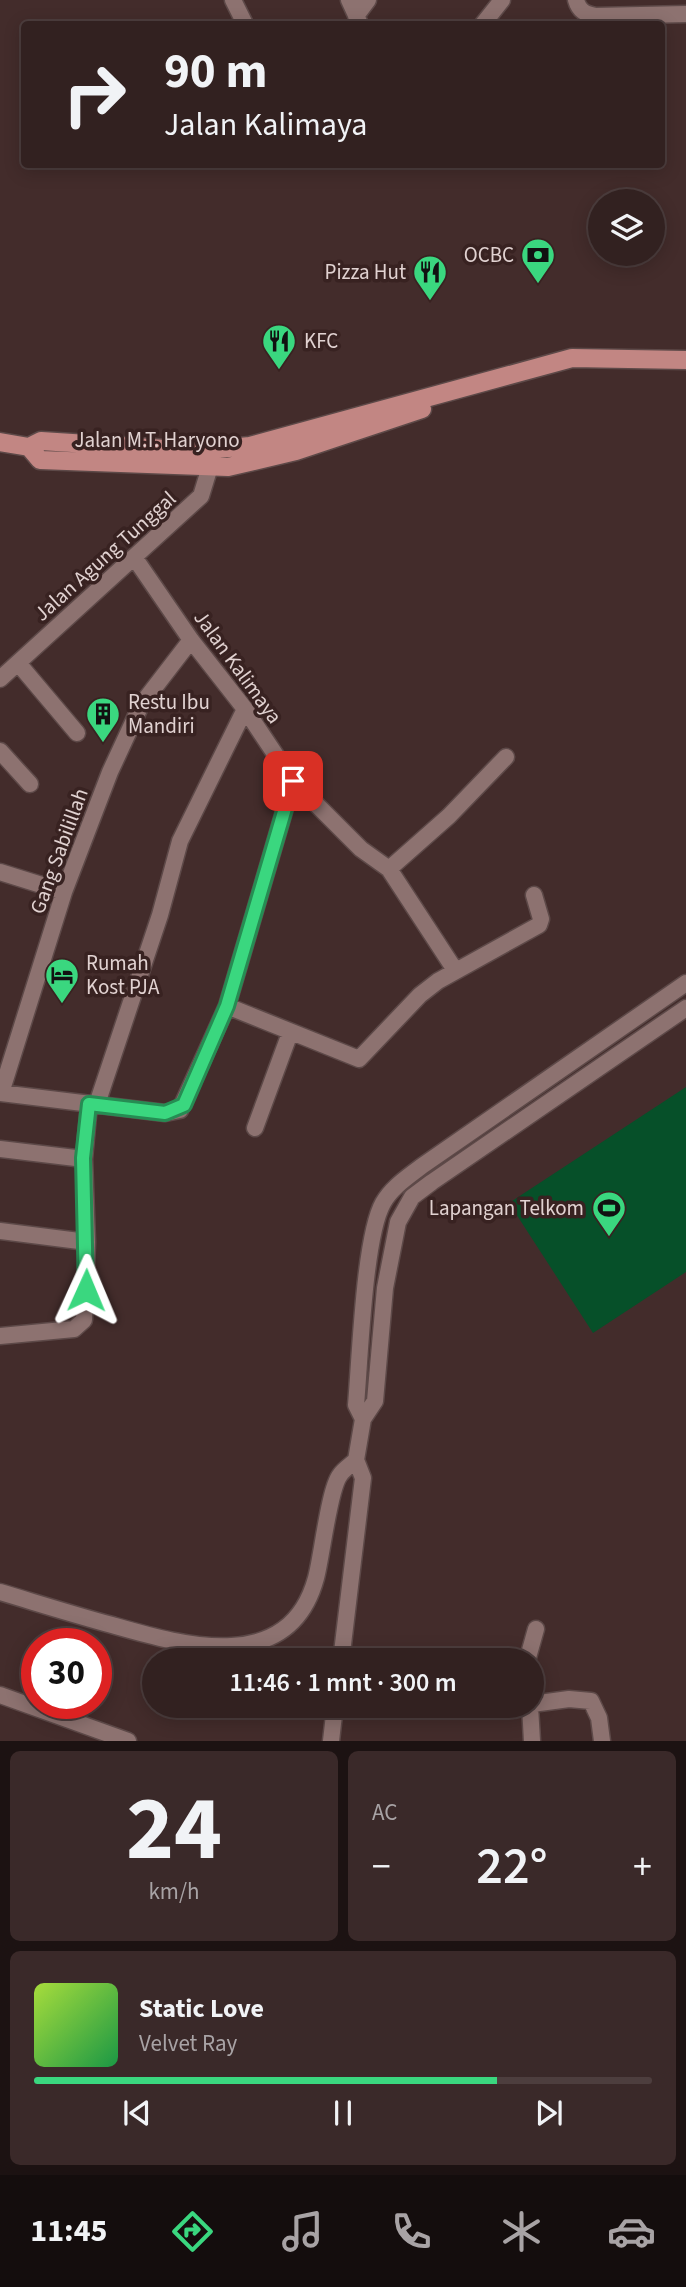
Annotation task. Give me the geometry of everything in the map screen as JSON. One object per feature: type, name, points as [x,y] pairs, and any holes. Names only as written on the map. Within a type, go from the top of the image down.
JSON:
[{"type":"main road","name":"Jalan M.T. Haryono","points":[[0,442],[29,447],[41,441],[197,451],[212,458],[253,463],[400,418],[436,404],[446,395],[572,358],[686,360]]},
{"type":"street","points":[[233,0],[244,21]]},
{"type":"street","points":[[349,0],[358,20]]},
{"type":"street","points":[[358,20],[368,0]]},
{"type":"street","points":[[485,21],[502,0]]},
{"type":"street","points":[[576,0],[578,8],[586,14],[596,16],[686,14]]},
{"type":"street","name":"Jalan Agung Tunggal","points":[[0,678],[201,496],[212,458]]},
{"type":"street","name":"Jalan Kalimaya","points":[[134,557],[191,640],[245,709],[293,781],[361,849],[389,869]]},
{"type":"street","name":"Gang Sabilillah","points":[[0,1093],[64,892],[110,772],[141,705],[191,640]]},
{"type":"street","points":[[18,663],[77,733]]},
{"type":"street","points":[[0,1336],[74,1329],[81,1325],[86,1314],[87,1242],[83,1158],[93,1104],[160,915],[180,841],[245,709]]},
{"type":"street","points":[[0,751],[30,784]]},
{"type":"street","points":[[455,970],[389,869],[506,757]]},
{"type":"street","points":[[0,1093],[165,1113],[180,1110],[227,1006],[293,781]]},
{"type":"street","points":[[0,872],[64,892]]},
{"type":"street","points":[[227,1006],[359,1059],[420,995],[455,970],[539,925],[541,919],[534,895]]},
{"type":"street","points":[[363,1419],[356,1405],[372,1246],[382,1205],[391,1192],[422,1166],[686,983]]},
{"type":"street","points":[[343,1648],[363,1478],[356,1460],[363,1419],[375,1401],[385,1287],[403,1209],[412,1197],[432,1182],[686,1009]]},
{"type":"street","points":[[255,1128],[290,1033]]},
{"type":"street","points":[[0,1149],[83,1158]]},
{"type":"street","points":[[422,1166],[432,1182]]},
{"type":"street","points":[[0,1231],[87,1242]]},
{"type":"street","points":[[367,1287],[385,1287]]},
{"type":"street","points":[[0,1592],[185,1645],[227,1647],[262,1640],[287,1625],[306,1604],[316,1580],[339,1476],[356,1460]]},
{"type":"street","points":[[531,1648],[536,1629]]},
{"type":"street","points":[[0,1695],[128,1741]]},
{"type":"street","points":[[544,1703],[569,1699],[591,1701],[599,1718],[602,1741]]},
{"type":"street","points":[[331,1741],[334,1718]]},
{"type":"street","points":[[531,1718],[532,1741]]},
{"type":"green space","name":"Lapangan Telkom","points":[[686,1087],[686,1272],[593,1333],[509,1203]]},
{"type":"place","name":"OCBC","points":[[538,285]]},
{"type":"place","name":"Pizza Hut","points":[[430,302]]},
{"type":"place","name":"KFC","points":[[279,371]]},
{"type":"place","name":"Restu Ibu Mandiri","points":[[103,744]]},
{"type":"place","name":"Rumah Kost PJA","points":[[62,1005]]},
{"type":"place","name":"Lapangan Telkom","points":[[609,1238]]},
{"type":"route","points":[[86,1290],[83,1158],[89,1104],[165,1113],[180,1110],[184,1105],[227,1006],[293,781]]}]
